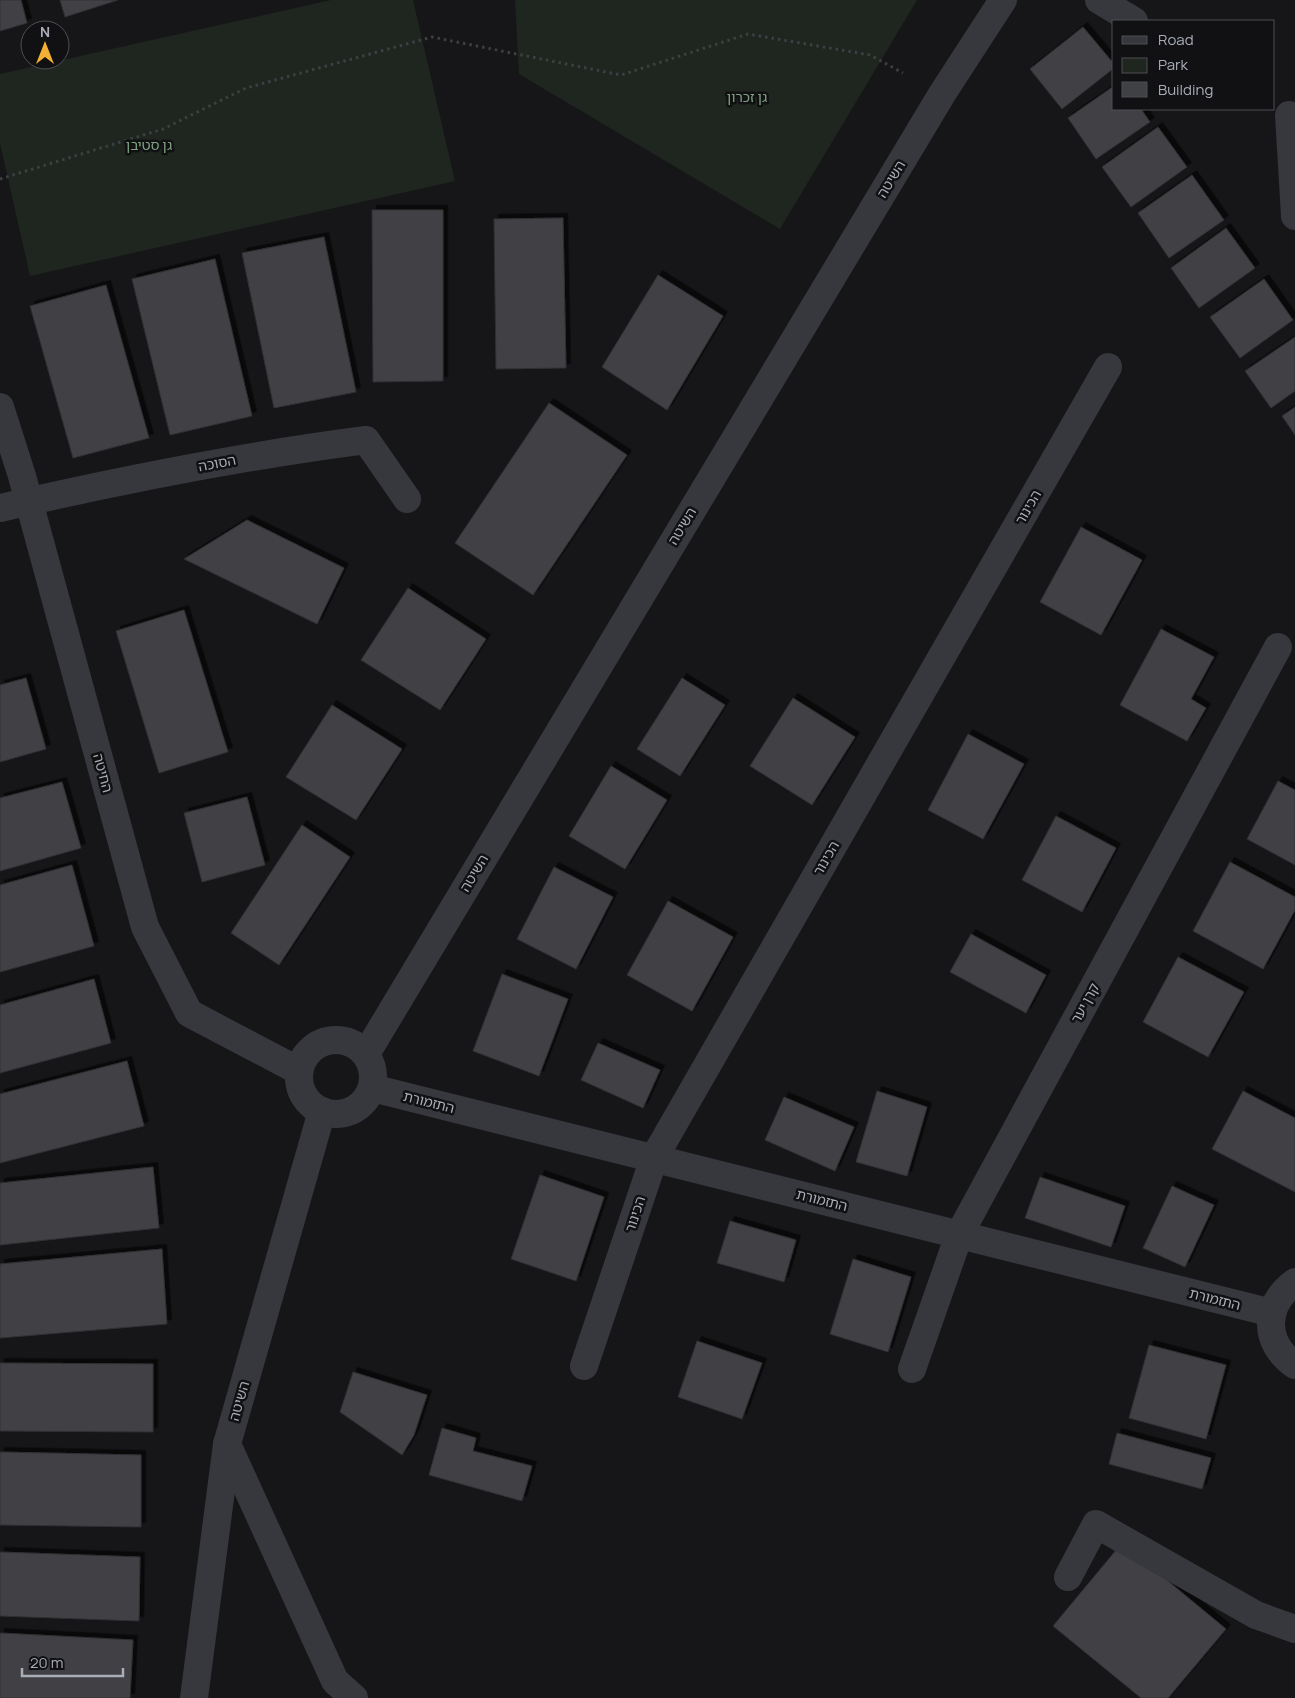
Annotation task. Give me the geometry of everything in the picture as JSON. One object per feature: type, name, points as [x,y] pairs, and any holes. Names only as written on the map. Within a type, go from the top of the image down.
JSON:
[{"type":"street","name":"השיטה","points":[[366,1054],[942,94],[1003,0]]},
{"type":"street","points":[[1098,0],[1132,20]]},
{"type":"street","points":[[1286,112],[1295,216]]},
{"type":"street","name":"הכינור","points":[[584,1366],[654,1158],[1108,367]]},
{"type":"street","name":"החיטה","points":[[0,407],[22,476],[27,502],[145,927],[189,1013],[299,1071]]},
{"type":"street","name":"הסוכה","points":[[0,508],[84,488],[281,451],[366,440],[407,499]]},
{"type":"street","name":"קרן יער","points":[[912,1369],[959,1234],[1278,647]]},
{"type":"street","points":[[345,1040],[356,1045],[366,1054],[372,1064],[374,1076],[372,1088],[366,1099],[358,1107],[346,1113],[334,1114],[322,1111],[312,1105],[304,1095],[299,1084],[299,1071],[303,1060],[311,1049],[321,1043],[345,1040]]},
{"type":"street","name":"התזמורת","points":[[372,1088],[1272,1313]]},
{"type":"street","name":"השיטה","points":[[194,1698],[227,1444],[322,1111]]},
{"type":"street","points":[[1295,1282],[1277,1300],[1272,1313],[1271,1329],[1276,1344],[1285,1358],[1295,1364]]},
{"type":"street","points":[[227,1444],[335,1681],[354,1698]]},
{"type":"street","points":[[1068,1577],[1096,1524],[1256,1614],[1295,1629]]},
{"type":"path","points":[[0,179],[163,129],[246,88],[432,37],[621,75],[748,34],[870,55],[903,73]]},
{"type":"green space","name":"גן סטיבן","points":[[331,0],[413,0],[455,181],[30,276],[0,143],[0,74],[20,70],[70,70],[70,58]]},
{"type":"green space","name":"גן זכרון","points":[[515,0],[917,0],[780,229],[519,74]]},
{"type":"building","points":[[0,0],[21,0],[26,20],[20,20],[20,25],[0,31]]},
{"type":"building","points":[[60,0],[118,0],[65,17]]},
{"type":"building","points":[[1083,27],[1112,62],[1112,70],[1062,109],[1030,69]]},
{"type":"building","points":[[1112,87],[1112,110],[1142,110],[1150,122],[1096,159],[1068,118]]},
{"type":"building","points":[[1158,127],[1187,167],[1131,207],[1102,167]]},
{"type":"building","points":[[1192,175],[1224,220],[1169,258],[1138,213]]},
{"type":"building","points":[[372,210],[443,210],[443,381],[373,382]]},
{"type":"building","points":[[563,218],[566,368],[496,369],[494,219]]},
{"type":"building","points":[[1226,228],[1255,268],[1199,308],[1171,268]]},
{"type":"building","points":[[324,237],[356,392],[274,408],[242,253]]},
{"type":"building","points":[[215,259],[252,416],[170,435],[132,279]]},
{"type":"building","points":[[658,275],[723,316],[667,410],[602,367]]},
{"type":"building","points":[[1264,279],[1293,320],[1240,358],[1210,317]]},
{"type":"building","points":[[106,285],[149,438],[73,458],[30,306]]},
{"type":"building","points":[[1295,337],[1295,391],[1271,408],[1245,371]]},
{"type":"building","points":[[549,403],[627,455],[533,595],[455,543]]},
{"type":"building","points":[[1295,407],[1295,435],[1282,416]]},
{"type":"building","points":[[247,520],[344,568],[317,624],[184,559]]},
{"type":"building","points":[[1081,527],[1142,560],[1101,635],[1040,602]]},
{"type":"building","points":[[408,588],[486,639],[440,710],[361,660]]},
{"type":"building","points":[[184,610],[228,752],[159,773],[116,631]]},
{"type":"building","points":[[1161,629],[1214,657],[1191,699],[1206,708],[1187,741],[1120,705]]},
{"type":"building","points":[[26,678],[46,749],[0,762],[0,685]]},
{"type":"building","points":[[682,678],[725,705],[680,776],[637,749]]},
{"type":"building","points":[[793,698],[855,737],[812,805],[750,766]]},
{"type":"building","points":[[332,705],[402,749],[356,820],[286,777]]},
{"type":"building","points":[[968,734],[1024,764],[983,839],[928,810]]},
{"type":"building","points":[[611,766],[667,800],[625,869],[569,836]]},
{"type":"building","points":[[1278,781],[1295,790],[1295,865],[1247,839]]},
{"type":"building","points":[[62,782],[81,848],[0,871],[0,798]]},
{"type":"building","points":[[247,797],[265,865],[202,882],[184,813]]},
{"type":"building","points":[[1056,816],[1116,848],[1082,912],[1022,880]]},
{"type":"building","points":[[302,825],[350,857],[279,965],[231,933]]},
{"type":"building","points":[[1230,862],[1295,897],[1295,910],[1263,969],[1193,931]]},
{"type":"building","points":[[72,865],[94,946],[0,972],[0,885]]},
{"type":"building","points":[[554,867],[613,897],[576,969],[517,939]]},
{"type":"building","points":[[668,901],[733,937],[692,1011],[627,975]]},
{"type":"building","points":[[971,934],[1046,975],[1026,1013],[950,972]]},
{"type":"building","points":[[1178,957],[1244,992],[1208,1057],[1143,1022]]},
{"type":"building","points":[[502,974],[568,999],[539,1076],[473,1051]]},
{"type":"building","points":[[94,979],[111,1043],[0,1073],[0,1005]]},
{"type":"building","points":[[598,1043],[660,1070],[643,1108],[581,1080]]},
{"type":"building","points":[[127,1061],[144,1126],[0,1163],[0,1094]]},
{"type":"building","points":[[877,1091],[927,1107],[907,1176],[856,1162]]},
{"type":"building","points":[[1243,1091],[1295,1118],[1295,1192],[1212,1149]]},
{"type":"building","points":[[784,1097],[854,1127],[835,1171],[765,1140]]},
{"type":"building","points":[[153,1167],[159,1228],[0,1245],[0,1183]]},
{"type":"building","points":[[540,1175],[604,1197],[576,1281],[511,1259]]},
{"type":"building","points":[[1040,1177],[1125,1206],[1111,1247],[1025,1218]]},
{"type":"building","points":[[1172,1186],[1214,1205],[1185,1267],[1143,1248]]},
{"type":"building","points":[[730,1221],[796,1240],[784,1282],[717,1263]]},
{"type":"building","points":[[162,1249],[167,1324],[0,1338],[0,1264]]},
{"type":"building","points":[[853,1259],[911,1277],[888,1352],[830,1334]]},
{"type":"building","points":[[697,1341],[762,1363],[742,1419],[678,1397]]},
{"type":"building","points":[[1149,1345],[1226,1365],[1206,1439],[1129,1418]]},
{"type":"building","points":[[0,1363],[153,1364],[153,1432],[0,1431]]},
{"type":"building","points":[[353,1372],[427,1395],[414,1435],[402,1455],[340,1412]]},
{"type":"building","points":[[442,1428],[476,1438],[473,1451],[532,1466],[522,1501],[429,1475]]},
{"type":"building","points":[[1117,1433],[1211,1458],[1202,1489],[1109,1464]]},
{"type":"building","points":[[0,1452],[141,1455],[141,1527],[0,1525]]},
{"type":"building","points":[[1122,1543],[1226,1629],[1168,1698],[1141,1698],[1053,1626]]},
{"type":"building","points":[[0,1552],[140,1557],[139,1621],[0,1616]]},
{"type":"building","points":[[0,1633],[133,1640],[130,1698],[0,1698]]}]
